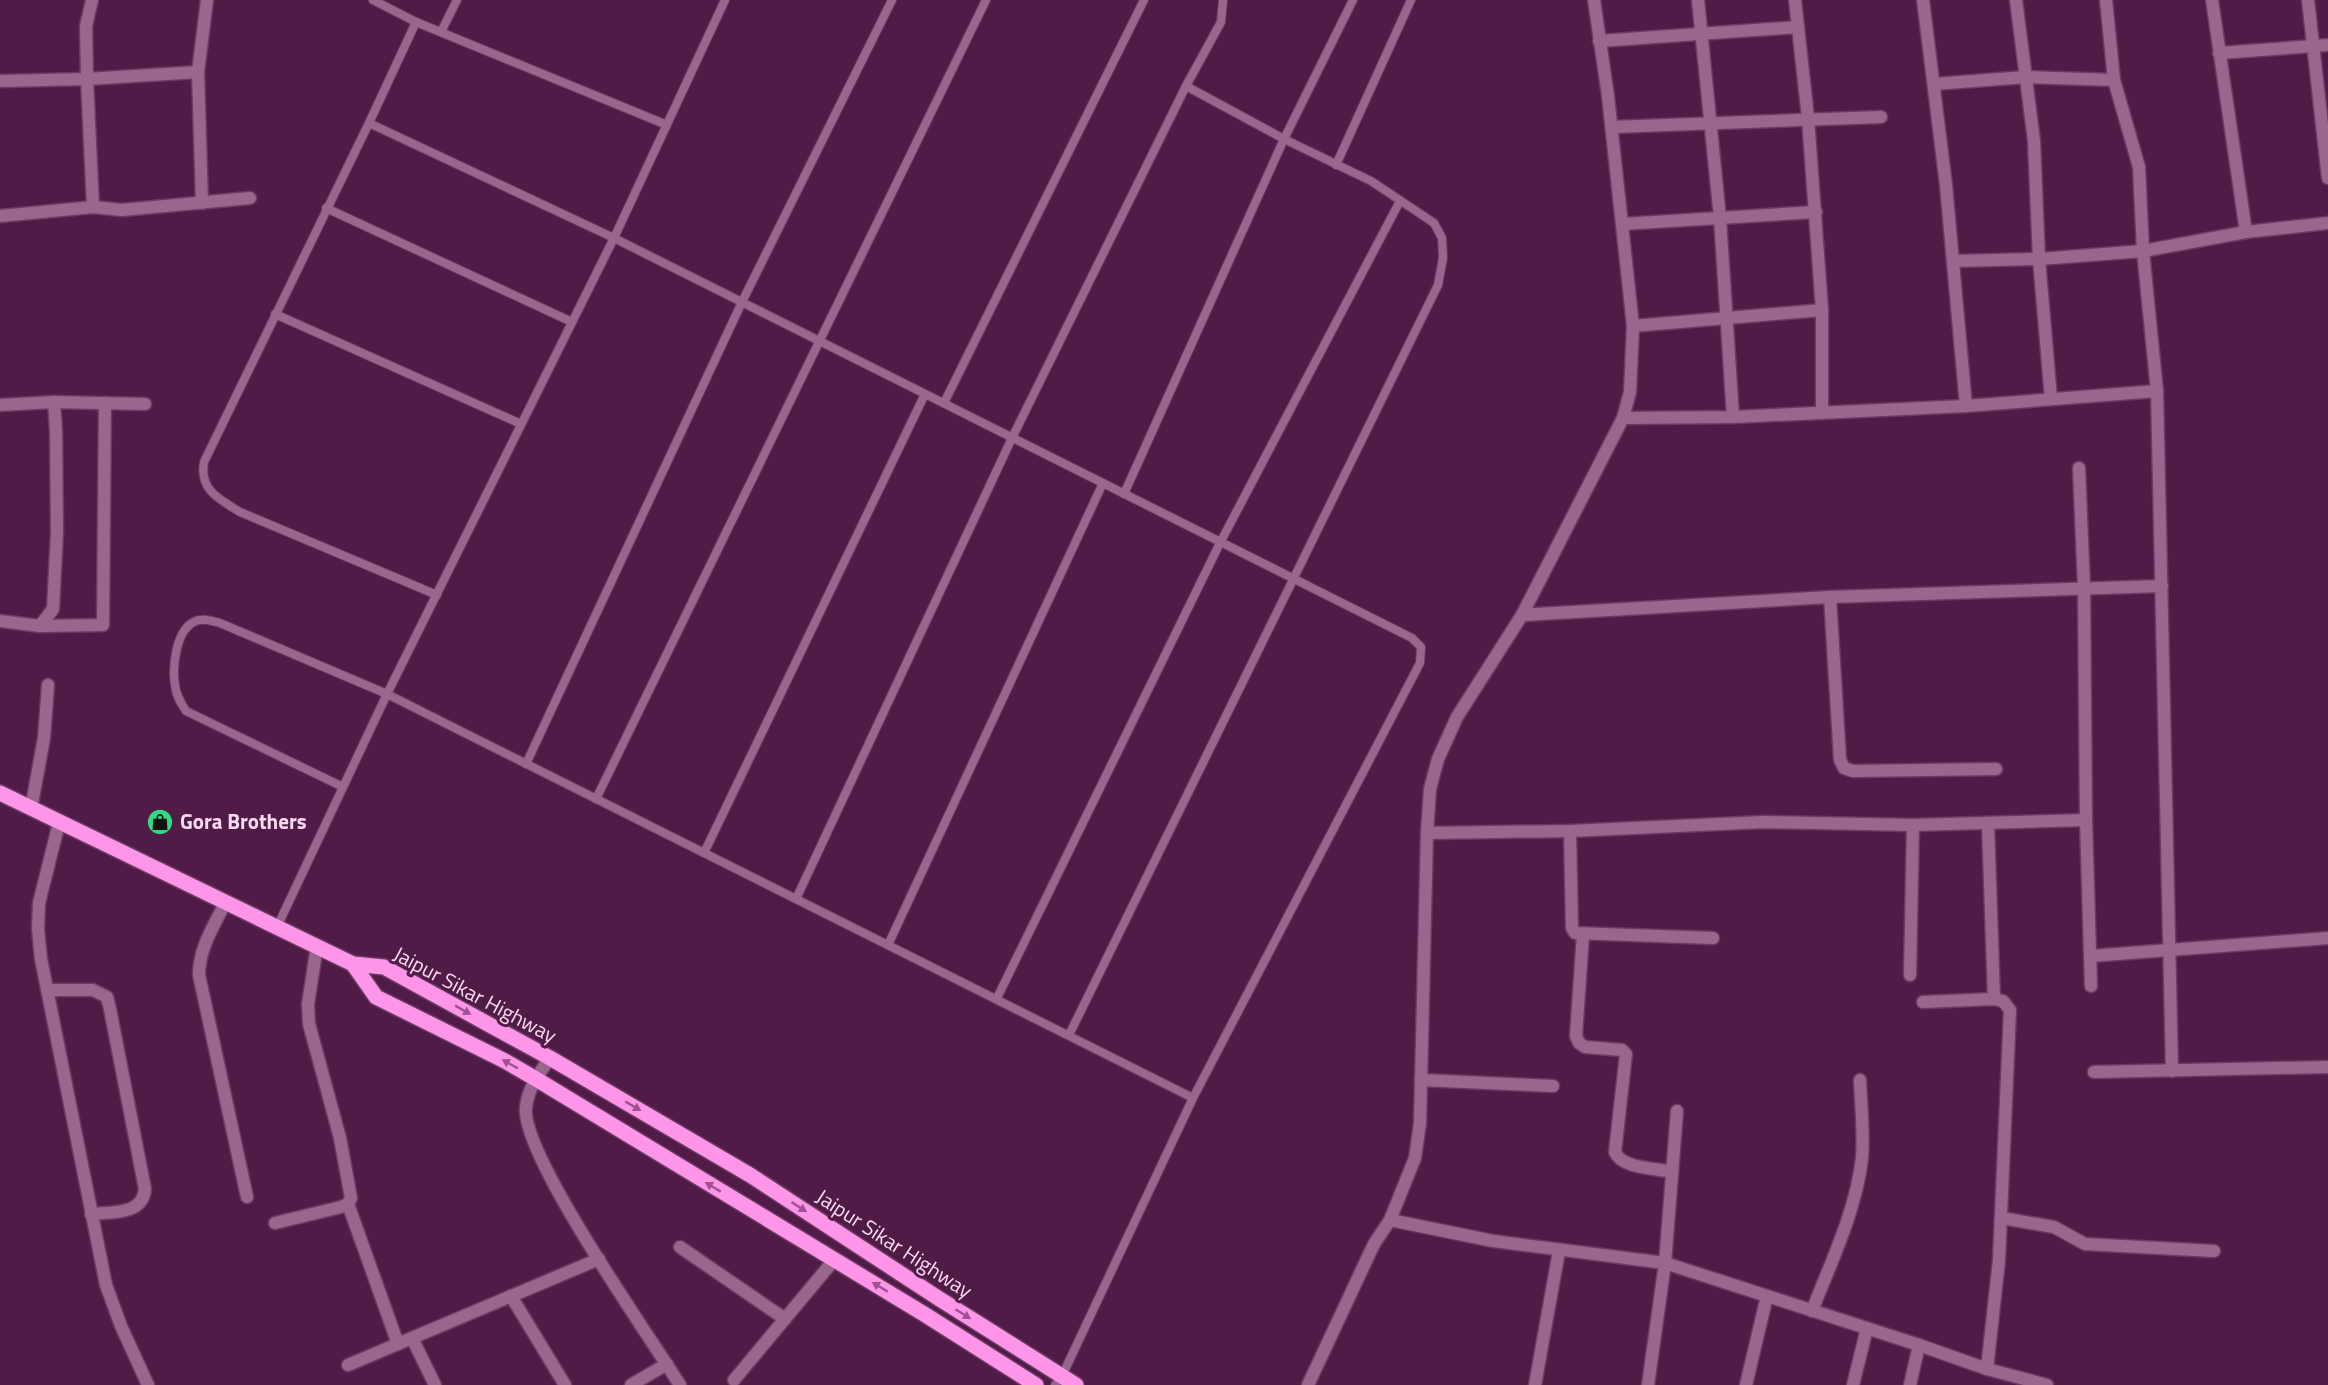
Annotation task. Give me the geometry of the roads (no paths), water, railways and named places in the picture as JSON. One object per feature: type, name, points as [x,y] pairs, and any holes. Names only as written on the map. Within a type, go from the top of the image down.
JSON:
[{"type":"main road","points":[[0,793],[352,964]]},
{"type":"main road","name":"Jaipur Sikar Highway","points":[[352,964],[384,967],[550,1058],[750,1175],[1058,1380],[1076,1385]]},
{"type":"main road","name":"Jaipur Sikar Highway","points":[[352,964],[376,997],[536,1079],[924,1314],[1036,1385]]},
{"type":"street","points":[[92,0],[86,26],[93,207]]},
{"type":"street","points":[[202,203],[198,72],[207,0]]},
{"type":"street","points":[[1308,1385],[1374,1244],[1390,1220],[1415,1158],[1420,1123],[1427,833],[1430,789],[1438,759],[1457,717],[1522,615],[1623,418],[1630,392],[1633,326],[1612,127],[1594,0]]},
{"type":"street","points":[[1698,0],[1720,218],[1733,417]]},
{"type":"street","points":[[1795,0],[1816,213],[1822,310],[1822,413]]},
{"type":"street","points":[[1923,0],[1946,185],[1966,406]]},
{"type":"street","points":[[2016,0],[2034,141],[2040,259],[2052,399]]},
{"type":"street","points":[[2106,0],[2114,80],[2139,167],[2157,391],[2172,1071]]},
{"type":"street","points":[[2212,0],[2246,232]]},
{"type":"street","points":[[2308,0],[2328,178]]},
{"type":"street","points":[[1599,41],[1798,27]]},
{"type":"street","points":[[2219,53],[2328,45]]},
{"type":"street","points":[[0,81],[87,79],[198,72]]},
{"type":"street","points":[[1934,84],[2026,77],[2114,80]]},
{"type":"street","points":[[1612,127],[1881,117]]},
{"type":"street","points":[[0,216],[93,207],[122,210],[250,198]]},
{"type":"street","points":[[1622,224],[1816,213]]},
{"type":"street","points":[[1953,261],[2040,259],[2144,251],[2246,232],[2328,224]]},
{"type":"street","points":[[1633,326],[1822,310]]},
{"type":"street","points":[[1623,418],[1733,417],[1966,406],[2157,391]]},
{"type":"street","points":[[40,626],[53,609],[57,532],[54,402]]},
{"type":"street","points":[[0,405],[54,402],[145,404]]},
{"type":"street","points":[[0,621],[40,626],[103,625],[105,403]]},
{"type":"street","points":[[2079,468],[2084,587],[2086,820],[2091,986]]},
{"type":"street","points":[[1522,615],[1830,597],[2162,586]]},
{"type":"street","points":[[1830,597],[1840,760],[1844,768],[1852,771],[1996,769]]},
{"type":"street","points":[[31,808],[44,738],[48,685]]},
{"type":"street","points":[[1427,833],[1570,831],[1763,822],[1913,825],[2086,820]]},
{"type":"street","points":[[59,823],[39,903],[38,929],[47,990],[91,1214],[112,1303],[148,1385]]},
{"type":"street","points":[[1988,824],[1994,999]]},
{"type":"street","points":[[1910,975],[1913,825]]},
{"type":"street","points":[[1570,831],[1572,928],[1575,933],[1713,938]]},
{"type":"street","points":[[225,903],[204,945],[199,961],[199,975],[247,1197]]},
{"type":"street","points":[[1584,933],[1576,1036],[1579,1044],[1585,1047],[1622,1050],[1626,1054],[1615,1152],[1617,1157],[1626,1163],[1672,1172]]},
{"type":"street","points":[[2090,957],[2328,938]]},
{"type":"street","points":[[316,946],[308,1004],[309,1024],[346,1164],[351,1191],[348,1204],[398,1344]]},
{"type":"street","points":[[47,990],[93,990],[107,997],[110,1009],[145,1189],[144,1199],[139,1205],[130,1209],[91,1214]]},
{"type":"street","points":[[1923,1002],[1994,999],[2003,1001],[2010,1010],[2002,1218],[1987,1369]]},
{"type":"street","points":[[550,1058],[536,1079],[526,1107],[526,1122],[532,1141],[545,1169],[599,1259],[680,1385]]},
{"type":"street","points":[[2094,1072],[2328,1067]]},
{"type":"street","points":[[1421,1080],[1553,1086]]},
{"type":"street","points":[[1812,1311],[1853,1204],[1859,1177],[1862,1156],[1860,1080]]},
{"type":"street","points":[[1648,1385],[1665,1263],[1677,1112]]},
{"type":"street","points":[[275,1223],[348,1204]]},
{"type":"street","points":[[2002,1218],[2055,1227],[2085,1244],[2214,1251]]},
{"type":"street","points":[[1390,1220],[1493,1241],[1665,1263],[1987,1369],[2047,1385]]},
{"type":"street","points":[[680,1247],[785,1319]]},
{"type":"street","points":[[1535,1385],[1559,1251]]},
{"type":"street","points":[[348,1365],[599,1259]]},
{"type":"street","points":[[734,1380],[834,1260]]},
{"type":"street","points":[[511,1296],[565,1385]]},
{"type":"street","points":[[1746,1385],[1767,1296]]},
{"type":"street","points":[[1853,1385],[1867,1328]]},
{"type":"street","points":[[412,1338],[435,1385]]},
{"type":"street","points":[[1910,1385],[1919,1345]]},
{"type":"street","points":[[631,1385],[667,1365]]},
{"type":"lane","points":[[373,0],[416,22],[668,125]]},
{"type":"lane","points":[[441,32],[457,0]]},
{"type":"lane","points":[[277,927],[387,694],[614,238],[725,0]]},
{"type":"lane","points":[[526,764],[742,302],[892,0]]},
{"type":"lane","points":[[596,799],[986,0]]},
{"type":"lane","points":[[944,403],[1144,0]]},
{"type":"lane","points":[[796,899],[1012,438],[1186,86],[1221,22],[1224,0]]},
{"type":"lane","points":[[1124,494],[1284,139],[1353,0]]},
{"type":"lane","points":[[1336,165],[1411,0]]},
{"type":"lane","points":[[416,22],[204,462],[202,473],[205,484],[219,499],[240,512],[437,595]]},
{"type":"lane","points":[[1069,1035],[1438,285],[1443,258],[1442,238],[1434,223],[1371,181],[1284,139],[1186,86]]},
{"type":"lane","points":[[369,123],[614,238],[1412,638],[1421,647],[1420,663],[1193,1098],[1058,1380]]},
{"type":"lane","points":[[997,998],[1220,543],[1400,201]]},
{"type":"lane","points":[[326,208],[572,321]]},
{"type":"lane","points":[[275,314],[521,424]]},
{"type":"lane","points":[[704,853],[925,393]]},
{"type":"lane","points":[[888,945],[1103,483]]},
{"type":"lane","points":[[343,787],[186,711],[179,700],[175,683],[176,658],[182,636],[192,623],[204,619],[220,623],[387,694],[1193,1098]]},
{"type":"place","name":"Gora Brothers","points":[[160,822]]}]
